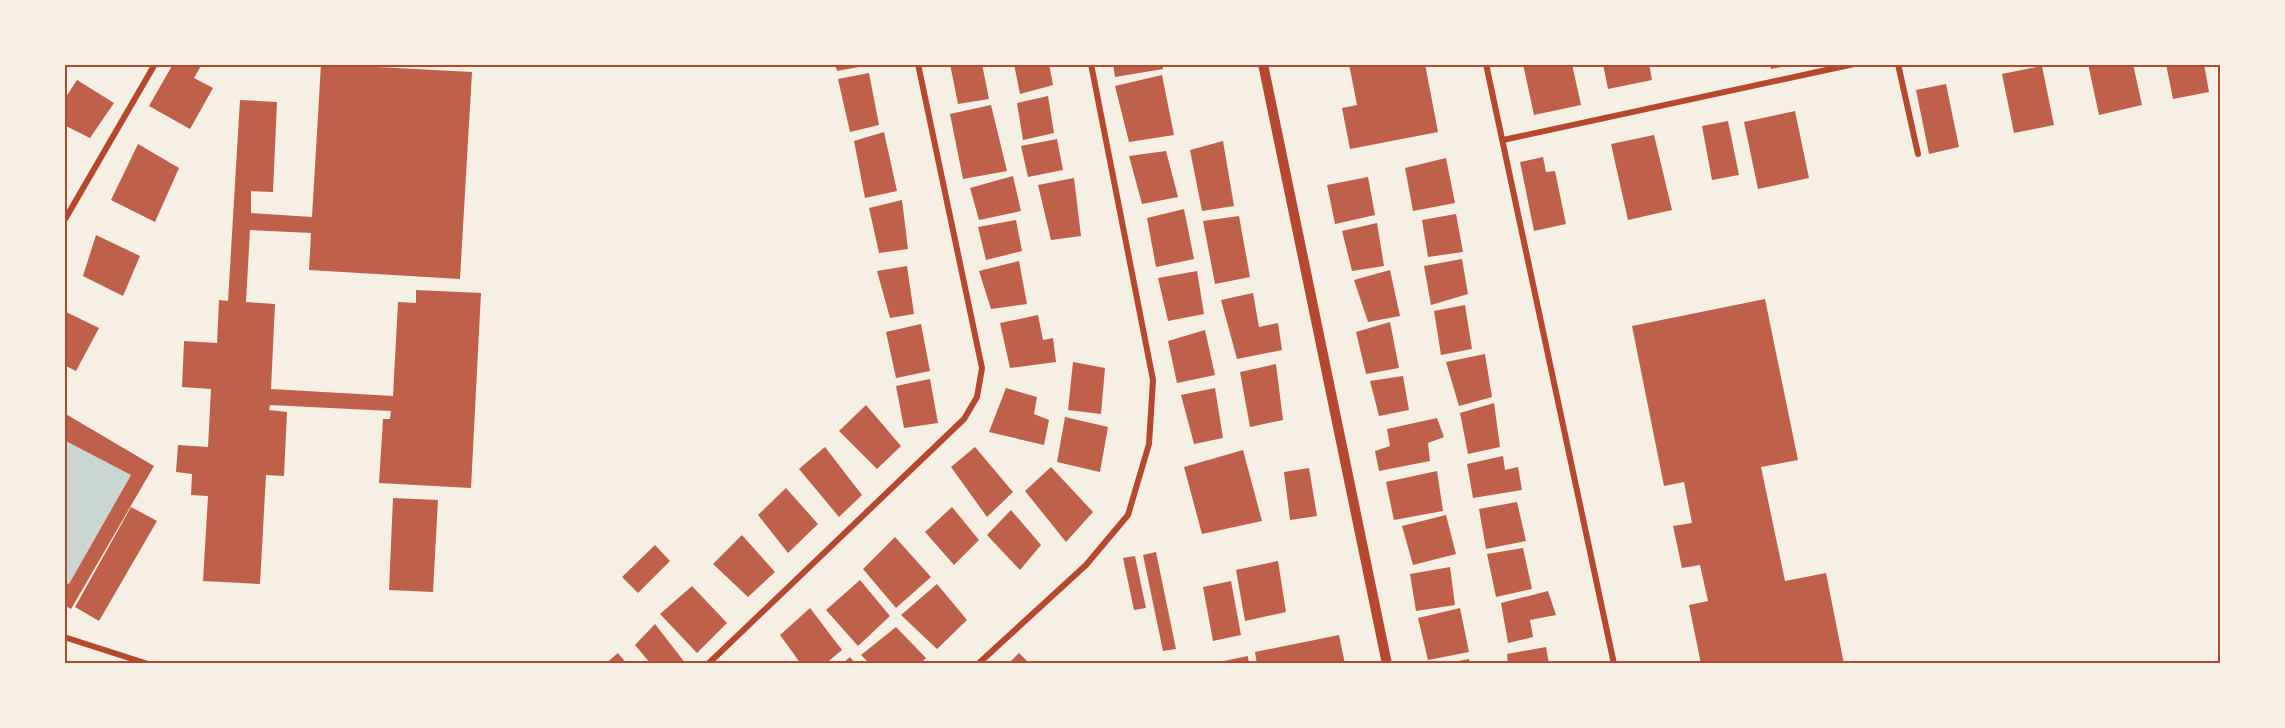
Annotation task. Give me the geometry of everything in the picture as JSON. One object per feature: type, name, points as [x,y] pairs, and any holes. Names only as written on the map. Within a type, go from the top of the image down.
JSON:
[{"type":"street","points":[[64,221],[155,64]]},
{"type":"street","points":[[708,663],[964,419],[977,397],[982,368],[918,64]]},
{"type":"street","points":[[978,663],[1086,565],[1128,515],[1149,444],[1154,380],[1091,64]]},
{"type":"street","points":[[1263,64],[1387,663]]},
{"type":"street","points":[[1486,64],[1614,663]]},
{"type":"street","points":[[1503,140],[1854,64]]},
{"type":"street","points":[[1898,64],[1918,154]]},
{"type":"street","points":[[64,637],[148,663]]},
{"type":"shaded area","points":[[66,440],[131,475],[69,584],[65,582]]},
{"type":"building","points":[[173,64],[202,64],[194,78],[213,88],[190,129],[149,106]]},
{"type":"building","points":[[321,64],[472,72],[460,279],[309,270],[311,233],[250,230],[246,302],[275,304],[271,389],[393,396],[398,302],[416,303],[416,290],[481,293],[471,488],[379,483],[383,419],[390,419],[391,411],[270,405],[269,410],[287,412],[284,476],[266,475],[260,584],[203,581],[208,496],[191,495],[192,474],[176,472],[178,445],[208,447],[211,389],[182,387],[184,341],[217,343],[219,300],[228,301],[240,100],[277,102],[273,192],[251,191],[251,213],[312,217]]},
{"type":"building","points":[[835,64],[864,64],[864,66],[837,71]]},
{"type":"building","points":[[950,64],[982,64],[989,99],[958,104]]},
{"type":"building","points":[[1014,64],[1049,64],[1053,85],[1020,94]]},
{"type":"building","points":[[1113,64],[1163,64],[1163,69],[1115,77]]},
{"type":"building","points":[[1349,64],[1425,64],[1438,132],[1350,149],[1342,108],[1357,105]]},
{"type":"building","points":[[1523,64],[1572,64],[1581,105],[1534,115]]},
{"type":"building","points":[[1603,64],[1649,64],[1652,80],[1608,89]]},
{"type":"building","points":[[1770,64],[1787,64],[1787,66],[1771,69]]},
{"type":"building","points":[[2088,64],[2133,64],[2142,105],[2099,115]]},
{"type":"building","points":[[2166,64],[2204,64],[2209,92],[2173,99]]},
{"type":"building","points":[[2042,66],[2054,125],[2014,133],[2002,74]]},
{"type":"building","points":[[869,73],[879,125],[850,132],[838,79]]},
{"type":"building","points":[[1162,75],[1174,135],[1129,142],[1115,86]]},
{"type":"building","points":[[77,80],[114,103],[90,138],[64,125],[64,100]]},
{"type":"building","points":[[1946,84],[1959,147],[1929,154],[1916,90]]},
{"type":"building","points":[[1048,96],[1054,133],[1023,140],[1017,103]]},
{"type":"building","points":[[991,105],[1007,171],[963,179],[950,114]]},
{"type":"building","points":[[1795,111],[1809,178],[1758,189],[1744,122]]},
{"type":"building","points":[[1728,121],[1739,175],[1712,180],[1702,126]]},
{"type":"building","points":[[884,132],[897,191],[865,198],[854,141]]},
{"type":"building","points":[[1654,135],[1672,210],[1628,220],[1611,144]]},
{"type":"building","points":[[1057,139],[1063,170],[1028,177],[1021,146]]},
{"type":"building","points":[[1223,141],[1234,206],[1202,211],[1190,150]]},
{"type":"building","points":[[138,144],[179,168],[155,222],[111,200]]},
{"type":"building","points":[[1166,151],[1178,197],[1142,204],[1129,156]]},
{"type":"building","points":[[1543,157],[1546,172],[1555,171],[1566,224],[1534,231],[1520,162]]},
{"type":"building","points":[[1446,158],[1455,203],[1413,211],[1405,168]]},
{"type":"building","points":[[1013,176],[1021,211],[979,220],[970,188]]},
{"type":"building","points":[[1368,177],[1375,215],[1335,224],[1327,185]]},
{"type":"building","points":[[1074,178],[1081,236],[1051,240],[1038,185]]},
{"type":"building","points":[[902,200],[908,249],[879,253],[869,208]]},
{"type":"building","points":[[1184,209],[1194,259],[1156,267],[1147,218]]},
{"type":"building","points":[[1456,214],[1463,252],[1428,257],[1422,220]]},
{"type":"building","points":[[1239,216],[1250,277],[1215,284],[1203,221]]},
{"type":"building","points":[[1016,220],[1022,251],[986,260],[978,227]]},
{"type":"building","points":[[1377,223],[1384,266],[1352,271],[1342,231]]},
{"type":"building","points":[[96,235],[140,256],[123,296],[83,276]]},
{"type":"building","points":[[1462,259],[1468,294],[1431,305],[1424,266]]},
{"type":"building","points":[[1019,261],[1027,304],[991,309],[979,271]]},
{"type":"building","points":[[907,266],[914,314],[890,318],[877,271]]},
{"type":"building","points":[[1390,270],[1400,316],[1368,322],[1354,280]]},
{"type":"building","points":[[1197,271],[1204,314],[1168,321],[1158,278]]},
{"type":"building","points":[[1253,293],[1259,327],[1278,323],[1282,350],[1237,359],[1221,300]]},
{"type":"building","points":[[1765,299],[1798,460],[1761,467],[1785,581],[1826,573],[1844,664],[1701,664],[1689,605],[1708,601],[1700,565],[1682,568],[1673,526],[1692,523],[1684,482],[1664,486],[1632,326]]},
{"type":"building","points":[[1465,305],[1472,349],[1441,355],[1434,311]]},
{"type":"building","points":[[64,311],[99,328],[76,371],[64,365]]},
{"type":"building","points":[[1038,315],[1043,340],[1053,338],[1056,362],[1010,368],[1000,323]]},
{"type":"building","points":[[1390,322],[1399,368],[1366,374],[1356,332]]},
{"type":"building","points":[[921,324],[930,371],[896,378],[886,332]]},
{"type":"building","points":[[1205,330],[1215,375],[1177,383],[1168,341]]},
{"type":"building","points":[[1485,354],[1492,397],[1459,406],[1446,362]]},
{"type":"building","points":[[1073,362],[1105,368],[1101,414],[1068,410]]},
{"type":"building","points":[[1276,364],[1283,420],[1250,427],[1240,372]]},
{"type":"building","points":[[1403,376],[1409,410],[1379,416],[1370,381]]},
{"type":"building","points":[[930,379],[938,423],[904,428],[896,386]]},
{"type":"building","points":[[1006,388],[1037,397],[1034,414],[1049,420],[1044,445],[989,432]]},
{"type":"building","points":[[1215,388],[1223,438],[1194,444],[1181,395]]},
{"type":"building","points":[[1494,403],[1500,447],[1468,454],[1460,413]]},
{"type":"building","points":[[866,405],[901,446],[877,469],[839,431]]},
{"type":"building","points":[[64,413],[154,466],[71,609],[64,605],[64,582],[69,584],[131,475],[64,440]]},
{"type":"building","points":[[1065,417],[1108,427],[1100,472],[1057,462]]},
{"type":"building","points":[[1437,418],[1444,437],[1428,443],[1430,461],[1379,471],[1375,451],[1390,446],[1387,429]]},
{"type":"building","points":[[825,447],[862,495],[839,517],[799,469]]},
{"type":"building","points":[[975,447],[1013,492],[987,517],[951,467]]},
{"type":"building","points":[[1243,450],[1262,521],[1202,534],[1184,467]]},
{"type":"building","points":[[1503,456],[1505,470],[1518,467],[1522,490],[1473,498],[1467,464]]},
{"type":"building","points":[[1051,467],[1093,512],[1066,542],[1025,491]]},
{"type":"building","points":[[1309,468],[1317,516],[1290,520],[1284,472]]},
{"type":"building","points":[[1437,471],[1443,511],[1394,520],[1386,482]]},
{"type":"building","points":[[786,488],[818,524],[788,553],[758,515]]},
{"type":"building","points":[[393,498],[438,500],[433,592],[389,590]]},
{"type":"building","points":[[1517,502],[1526,541],[1486,549],[1479,509]]},
{"type":"building","points":[[131,507],[157,521],[99,621],[75,607]]},
{"type":"building","points":[[952,507],[979,540],[954,565],[925,532]]},
{"type":"building","points":[[1011,510],[1041,545],[1020,570],[987,535]]},
{"type":"building","points":[[1446,515],[1456,554],[1413,565],[1402,526]]},
{"type":"building","points":[[742,535],[775,572],[748,597],[713,564]]},
{"type":"building","points":[[895,537],[931,577],[896,608],[863,569]]},
{"type":"building","points":[[655,545],[670,561],[638,593],[622,577]]},
{"type":"building","points":[[1523,548],[1532,589],[1496,597],[1487,554]]},
{"type":"building","points":[[1156,552],[1176,649],[1163,651],[1143,555]]},
{"type":"building","points":[[1135,556],[1146,608],[1134,610],[1123,558]]},
{"type":"building","points":[[1278,561],[1286,612],[1245,621],[1236,570]]},
{"type":"building","points":[[1450,567],[1455,605],[1416,611],[1410,574]]},
{"type":"building","points":[[860,580],[890,616],[858,646],[826,610]]},
{"type":"building","points":[[1231,581],[1241,635],[1213,641],[1203,587]]},
{"type":"building","points":[[937,584],[967,620],[937,649],[901,615]]},
{"type":"building","points":[[692,586],[727,623],[697,653],[660,614]]},
{"type":"building","points":[[1548,591],[1556,615],[1530,620],[1533,637],[1508,643],[1501,603]]},
{"type":"building","points":[[810,608],[842,650],[825,664],[801,664],[780,635]]},
{"type":"building","points":[[1460,608],[1469,652],[1428,660],[1418,618]]},
{"type":"building","points":[[655,624],[686,664],[651,664],[635,645]]},
{"type":"building","points":[[896,627],[926,658],[920,664],[870,664],[861,655]]},
{"type":"building","points":[[1339,635],[1345,664],[1257,664],[1255,652]]},
{"type":"building","points":[[1546,647],[1549,664],[1508,664],[1507,654]]},
{"type":"building","points":[[618,653],[627,664],[605,664]]},
{"type":"building","points":[[1019,653],[1030,664],[1008,664]]},
{"type":"building","points":[[1248,656],[1249,664],[1219,664],[1219,662]]},
{"type":"building","points":[[850,657],[856,664],[842,664]]},
{"type":"building","points":[[1469,659],[1470,664],[1453,664],[1453,662]]}]
